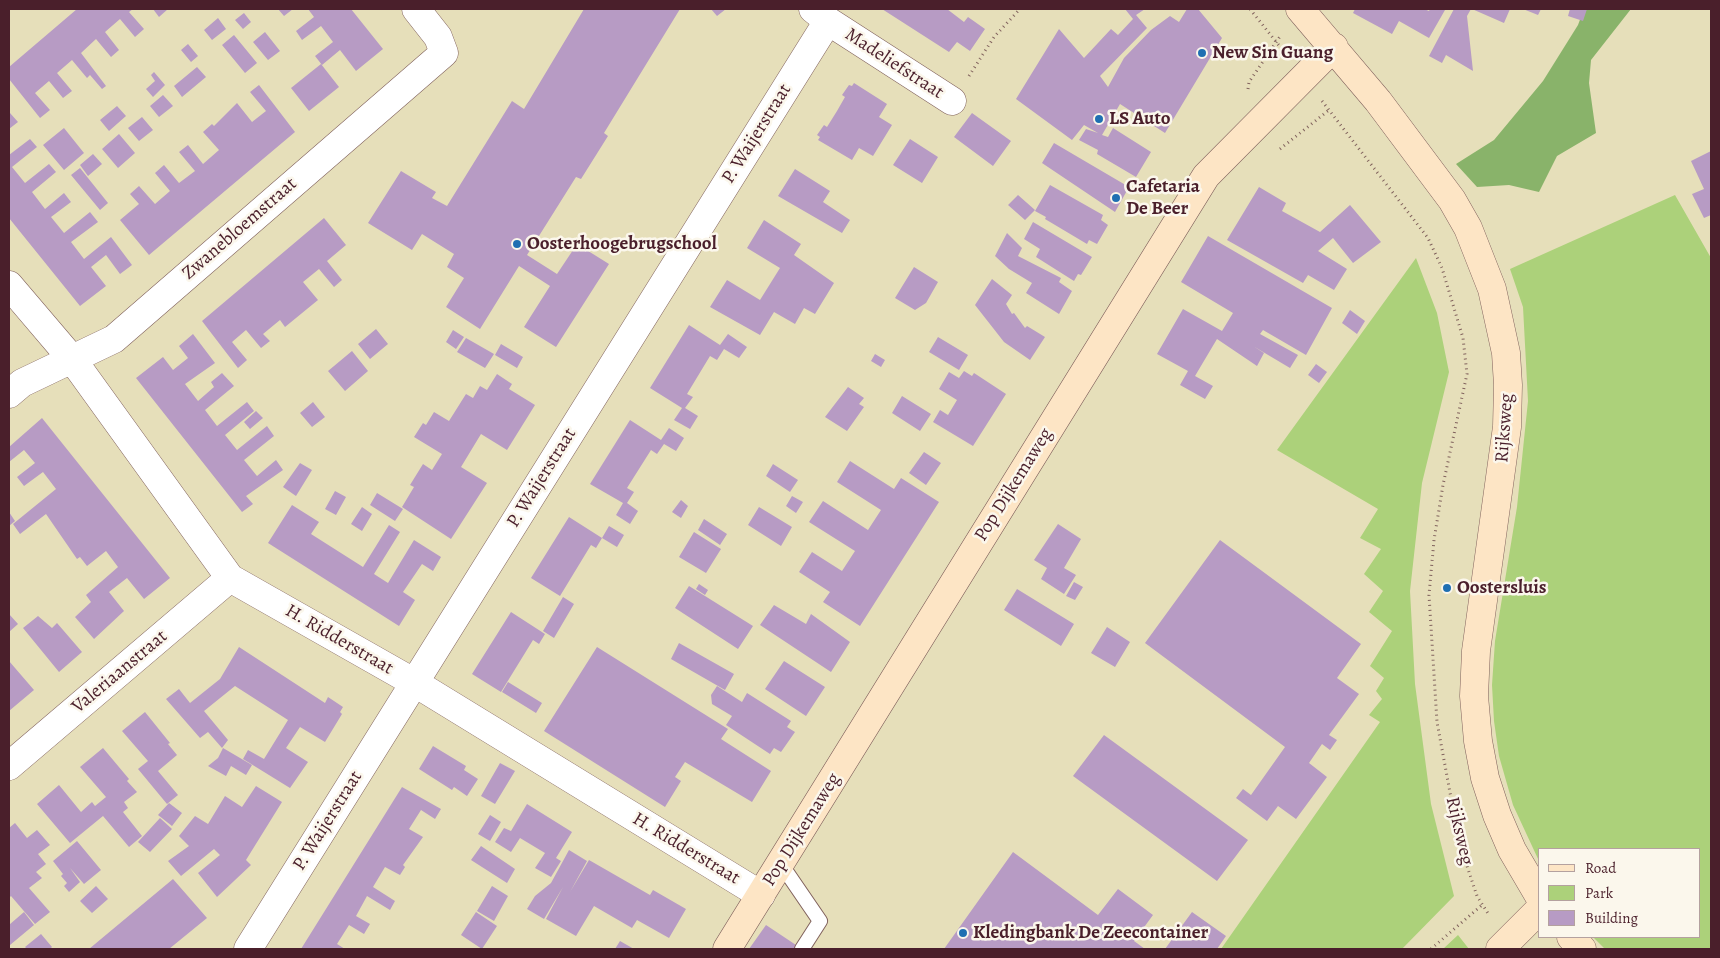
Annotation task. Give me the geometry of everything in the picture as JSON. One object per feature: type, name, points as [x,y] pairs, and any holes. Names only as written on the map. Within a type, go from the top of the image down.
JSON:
[{"type":"street","name":"Zwanebloemstraat","points":[[9,394],[22,383],[114,339],[444,52],[438,36],[416,9]]},
{"type":"street","name":"Rijksweg","points":[[1300,9],[1378,101],[1452,200],[1481,258],[1500,321],[1508,385],[1507,426],[1476,651],[1474,696],[1478,741],[1485,778],[1497,815],[1512,850],[1538,894]]},
{"type":"street","name":"Madeliefstraat","points":[[820,15],[952,101]]},
{"type":"street","name":"P. Waijerstraat","points":[[247,944],[415,683],[820,15]]},
{"type":"street","name":"Pop Dijkemaweg","points":[[728,949],[1206,176],[1334,47]]},
{"type":"street","name":"H. Ridderstraat","points":[[9,285],[72,359],[230,578],[415,683],[761,894]]},
{"type":"street","name":"Valeriaanstraat","points":[[9,766],[230,578]]},
{"type":"street","points":[[1500,949],[1538,911]]},
{"type":"lane","points":[[781,864],[820,921],[802,949]]},
{"type":"path","points":[[952,101],[994,37],[1020,9]]},
{"type":"path","points":[[1250,9],[1276,42],[1256,72]]},
{"type":"path","name":"Rijksweg","points":[[1303,130],[1329,110],[1428,238],[1442,268],[1463,338],[1466,356],[1466,381],[1443,485],[1434,540],[1429,595],[1437,722],[1456,824],[1469,872],[1482,905],[1431,949]]},
{"type":"green space","points":[[1584,9],[1631,9],[1591,60],[1589,83],[1596,133],[1557,156],[1539,192],[1509,185],[1477,187],[1456,164],[1494,140],[1543,81],[1578,25]]},
{"type":"green space","points":[[1675,195],[1711,258],[1711,949],[1605,949],[1594,938],[1700,938],[1700,848],[1538,848],[1538,859],[1513,805],[1499,756],[1494,721],[1492,685],[1495,641],[1517,507],[1528,401],[1523,307],[1510,269]]},
{"type":"green space","points":[[1416,258],[1437,313],[1449,372],[1422,483],[1410,591],[1415,684],[1431,804],[1454,896],[1402,949],[1221,949],[1380,722],[1369,715],[1382,699],[1376,691],[1384,678],[1370,666],[1392,631],[1369,612],[1383,591],[1364,574],[1381,549],[1360,538],[1378,509],[1277,450]]},
{"type":"green space","points":[[1458,935],[1469,949],[1443,949]]},
{"type":"building","points":[[77,9],[133,9],[129,12],[144,29],[135,37],[120,19],[105,32],[119,50],[111,57],[96,39],[81,53],[106,86],[102,89],[90,75],[87,78],[72,60],[57,73],[72,91],[63,98],[49,81],[35,93],[50,110],[40,118],[9,79],[9,67]]},
{"type":"building","points":[[153,9],[168,9],[159,17]]},
{"type":"building","points":[[278,9],[293,9],[284,16]]},
{"type":"building","points":[[308,9],[351,9],[383,49],[356,71],[340,50],[322,65],[315,56],[333,42],[321,26],[302,40],[296,31],[314,17]]},
{"type":"building","points":[[584,9],[680,9],[604,133],[608,136],[581,179],[576,177],[527,255],[557,274],[577,244],[609,264],[556,347],[524,327],[550,286],[519,266],[480,329],[446,307],[464,278],[447,267],[454,254],[422,234],[412,250],[368,223],[401,171],[436,192],[432,198],[447,206],[512,101],[524,109]]},
{"type":"building","points":[[711,9],[726,9],[717,16]]},
{"type":"building","points":[[882,9],[947,9],[964,22],[968,17],[985,29],[970,51],[957,42],[949,52]]},
{"type":"building","points":[[1125,9],[1145,9],[1136,15],[1147,28],[1100,76],[1108,87],[1124,58],[1151,30],[1170,16],[1179,22],[1187,9],[1198,9],[1222,38],[1165,133],[1120,104],[1102,135],[1108,137],[1113,128],[1151,152],[1136,177],[1097,154],[1098,150],[1079,140],[1086,129],[1098,133],[1084,125],[1072,140],[1016,99],[1059,29],[1084,58],[1111,29],[1118,35],[1133,19]]},
{"type":"building","points":[[1355,9],[1445,10],[1429,38],[1399,21],[1392,34],[1353,13]]},
{"type":"building","points":[[1454,9],[1471,9],[1467,16],[1473,71],[1446,55],[1442,63],[1429,56]]},
{"type":"building","points":[[1472,9],[1510,9],[1504,23]]},
{"type":"building","points":[[1523,9],[1541,9],[1538,15]]},
{"type":"building","points":[[1570,9],[1587,9],[1583,21],[1568,16]]},
{"type":"building","points":[[244,13],[251,22],[243,29],[235,20]]},
{"type":"building","points":[[218,18],[226,29],[212,40],[204,30]]},
{"type":"building","points":[[265,32],[280,51],[268,60],[253,42]]},
{"type":"building","points":[[234,35],[257,63],[245,73],[222,45]]},
{"type":"building","points":[[188,44],[198,56],[191,62],[181,50]]},
{"type":"building","points":[[321,64],[339,87],[309,111],[291,88]]},
{"type":"building","points":[[197,67],[206,77],[182,97],[174,86]]},
{"type":"building","points":[[154,72],[165,85],[153,97],[146,89],[155,81],[151,75]]},
{"type":"building","points":[[854,83],[887,104],[879,117],[892,125],[873,156],[859,148],[852,160],[818,140],[820,137],[817,135],[824,125],[827,127],[845,97],[842,95],[849,85],[852,86]]},
{"type":"building","points":[[259,85],[295,132],[149,255],[120,220],[139,204],[130,194],[139,186],[155,204],[170,191],[155,173],[164,165],[179,183],[195,171],[179,152],[188,145],[203,164],[219,150],[203,132],[212,124],[214,126],[237,103],[252,122],[266,111],[250,92]]},
{"type":"building","points":[[163,95],[173,106],[159,117],[150,106]]},
{"type":"building","points":[[117,106],[126,116],[109,131],[100,120]]},
{"type":"building","points":[[972,113],[1011,141],[993,166],[954,137]]},
{"type":"building","points":[[9,114],[18,122],[9,129]]},
{"type":"building","points":[[142,117],[153,130],[139,141],[128,128]]},
{"type":"building","points":[[64,128],[84,153],[64,170],[43,145]]},
{"type":"building","points":[[119,134],[135,153],[118,168],[102,149]]},
{"type":"building","points":[[30,139],[37,147],[12,167],[25,183],[49,164],[56,172],[32,192],[45,209],[64,193],[71,202],[51,217],[64,233],[90,212],[98,222],[71,242],[84,259],[111,237],[132,265],[120,274],[106,255],[91,267],[106,286],[80,306],[9,218],[9,155]]},
{"type":"building","points":[[910,139],[938,157],[922,183],[893,165]]},
{"type":"building","points":[[1054,143],[1129,187],[1115,212],[1042,163]]},
{"type":"building","points":[[1711,151],[1711,215],[1704,218],[1692,194],[1704,189],[1691,161]]},
{"type":"building","points":[[93,154],[102,164],[88,176],[80,165]]},
{"type":"building","points":[[80,168],[108,203],[100,210],[71,175]]},
{"type":"building","points":[[795,169],[830,191],[823,202],[850,220],[842,233],[778,196]]},
{"type":"building","points":[[1050,185],[1103,215],[1101,220],[1108,225],[1097,244],[1089,240],[1087,244],[1035,211]]},
{"type":"building","points":[[1259,187],[1286,203],[1282,211],[1320,232],[1350,205],[1381,242],[1353,263],[1333,238],[1318,251],[1347,269],[1334,290],[1308,275],[1303,283],[1227,240]]},
{"type":"building","points":[[1018,195],[1035,210],[1025,220],[1008,205]]},
{"type":"building","points":[[324,218],[346,245],[327,261],[342,280],[334,287],[319,269],[303,282],[318,300],[285,327],[280,320],[263,334],[270,341],[261,348],[246,330],[232,342],[247,360],[238,368],[202,321]]},
{"type":"building","points":[[764,220],[801,244],[794,255],[834,283],[815,314],[804,308],[795,324],[774,312],[760,335],[710,307],[727,280],[760,300],[780,268],[747,248]]},
{"type":"building","points":[[1033,222],[1092,257],[1081,275],[1078,274],[1074,281],[1036,257],[1040,249],[1024,239]]},
{"type":"building","points":[[1007,233],[1022,248],[1018,256],[1061,278],[1059,282],[1072,291],[1059,314],[1026,293],[1032,283],[1009,269],[995,256]]},
{"type":"building","points":[[1208,236],[1332,308],[1306,355],[1263,330],[1260,334],[1298,355],[1290,368],[1253,346],[1264,353],[1257,366],[1217,339],[1195,376],[1213,386],[1205,399],[1180,385],[1188,371],[1157,354],[1183,309],[1222,331],[1233,313],[1181,282]]},
{"type":"building","points":[[914,267],[938,282],[926,303],[915,310],[895,298]]},
{"type":"building","points":[[992,279],[1012,295],[1006,304],[1012,314],[1014,313],[1025,328],[1027,326],[1045,337],[1030,360],[1004,342],[975,305]]},
{"type":"building","points":[[1350,310],[1365,321],[1357,334],[1342,323]]},
{"type":"building","points":[[689,325],[720,345],[728,334],[747,347],[739,358],[724,349],[717,360],[710,356],[687,394],[693,397],[685,408],[698,416],[690,429],[674,420],[682,408],[650,388]]},
{"type":"building","points":[[376,329],[388,344],[370,359],[358,344]]},
{"type":"building","points":[[453,330],[464,337],[456,349],[446,342]]},
{"type":"building","points":[[193,334],[215,363],[185,384],[198,401],[214,387],[211,382],[222,373],[234,386],[205,410],[217,426],[247,402],[254,411],[225,435],[237,450],[267,426],[274,436],[244,460],[257,476],[276,460],[283,470],[246,496],[253,504],[242,512],[136,378],[163,357],[173,370],[188,358],[179,346]]},
{"type":"building","points":[[938,337],[968,355],[959,370],[929,352]]},
{"type":"building","points":[[466,338],[494,354],[485,368],[457,352]]},
{"type":"building","points":[[501,344],[523,357],[517,368],[495,355]]},
{"type":"building","points":[[352,351],[368,371],[345,391],[328,371]]},
{"type":"building","points":[[875,354],[885,360],[881,367],[871,361]]},
{"type":"building","points":[[1316,364],[1327,372],[1319,383],[1308,375]]},
{"type":"building","points":[[964,371],[972,376],[974,373],[1006,394],[973,446],[933,422],[940,410],[948,415],[957,400],[939,389],[949,372],[959,378]]},
{"type":"building","points":[[497,374],[512,384],[509,389],[535,405],[507,450],[481,434],[461,467],[487,483],[451,539],[402,507],[414,487],[410,485],[423,464],[432,470],[442,454],[414,437],[423,423],[426,425],[434,412],[449,421],[466,394],[473,398],[480,386],[487,390]]},
{"type":"building","points":[[848,387],[864,398],[859,404],[864,407],[847,431],[825,417]]},
{"type":"building","points":[[902,396],[931,414],[920,431],[892,413]]},
{"type":"building","points":[[313,402],[325,417],[312,427],[300,413]]},
{"type":"building","points":[[256,411],[263,418],[250,429],[244,422]]},
{"type":"building","points":[[42,418],[170,578],[144,599],[127,578],[109,592],[124,611],[94,639],[75,617],[91,602],[86,595],[118,567],[106,551],[87,566],[80,557],[77,559],[46,514],[20,534],[13,524],[56,489],[43,472],[24,486],[17,477],[35,463],[24,450],[9,462],[9,447]]},
{"type":"building","points":[[630,420],[661,440],[669,428],[684,438],[676,451],[664,444],[657,454],[651,450],[627,488],[634,492],[627,503],[638,511],[630,524],[616,515],[623,503],[590,484]]},
{"type":"building","points":[[924,452],[941,463],[926,485],[909,473]]},
{"type":"building","points":[[850,461],[894,489],[901,478],[939,502],[860,626],[823,602],[830,592],[799,572],[812,552],[842,571],[855,551],[809,522],[823,501],[868,530],[881,510],[837,482]]},
{"type":"building","points":[[300,463],[312,470],[296,496],[283,487]]},
{"type":"building","points":[[773,464],[798,480],[790,492],[766,476]]},
{"type":"building","points":[[335,491],[346,497],[336,515],[325,509]]},
{"type":"building","points":[[377,493],[403,509],[395,521],[370,505]]},
{"type":"building","points":[[792,496],[803,502],[796,513],[786,506]]},
{"type":"building","points":[[681,500],[688,506],[681,518],[672,512]]},
{"type":"building","points":[[292,505],[319,522],[311,534],[363,567],[389,525],[400,532],[374,574],[388,583],[414,540],[441,557],[433,571],[422,564],[403,592],[415,600],[399,626],[268,543]]},
{"type":"building","points":[[362,507],[372,514],[362,531],[351,524]]},
{"type":"building","points":[[759,507],[792,527],[781,546],[748,525]]},
{"type":"building","points":[[9,512],[15,521],[9,526]]},
{"type":"building","points":[[569,517],[602,538],[596,548],[591,545],[560,596],[531,578]]},
{"type":"building","points":[[704,519],[727,534],[720,545],[698,530]]},
{"type":"building","points":[[1058,524],[1081,539],[1064,568],[1076,575],[1064,594],[1041,579],[1047,568],[1034,560]]},
{"type":"building","points":[[609,526],[624,535],[617,547],[602,538]]},
{"type":"building","points":[[694,532],[721,549],[706,573],[679,557]]},
{"type":"building","points":[[1220,540],[1361,644],[1337,678],[1359,694],[1329,735],[1337,740],[1330,750],[1322,744],[1309,763],[1327,777],[1296,819],[1278,806],[1267,821],[1236,798],[1243,789],[1251,795],[1285,747],[1145,643]]},
{"type":"building","points":[[1074,582],[1083,587],[1075,600],[1066,596]]},
{"type":"building","points":[[699,584],[708,590],[705,595],[696,589]]},
{"type":"building","points":[[689,586],[753,626],[738,649],[675,608]]},
{"type":"building","points":[[1017,589],[1074,624],[1061,646],[1004,610]]},
{"type":"building","points":[[563,597],[574,604],[554,638],[543,631]]},
{"type":"building","points":[[774,605],[806,624],[811,614],[850,642],[831,672],[760,625]]},
{"type":"building","points":[[511,612],[545,634],[539,644],[533,640],[501,692],[472,674]]},
{"type":"building","points":[[9,614],[18,624],[9,632]]},
{"type":"building","points":[[38,616],[52,628],[57,623],[82,652],[59,672],[23,628]]},
{"type":"building","points":[[1107,627],[1130,642],[1115,667],[1091,653]]},
{"type":"building","points":[[679,643],[734,674],[725,690],[671,659]]},
{"type":"building","points":[[239,647],[325,703],[328,697],[343,707],[340,712],[342,714],[325,742],[300,727],[286,748],[308,762],[290,788],[243,759],[248,750],[264,759],[288,720],[235,686],[204,711],[228,740],[222,748],[208,732],[200,738],[166,699],[179,689],[190,703],[220,679]]},
{"type":"building","points":[[597,647],[728,729],[721,739],[771,771],[752,802],[685,762],[675,777],[681,781],[665,807],[544,731]]},
{"type":"building","points":[[9,661],[34,690],[9,711]]},
{"type":"building","points":[[784,661],[825,687],[806,716],[765,689]]},
{"type":"building","points":[[508,682],[542,703],[536,713],[502,692]]},
{"type":"building","points":[[717,686],[742,702],[747,693],[791,721],[787,727],[795,732],[781,752],[774,748],[770,754],[726,725],[732,716],[712,704],[711,695]]},
{"type":"building","points":[[145,712],[170,743],[168,744],[177,755],[158,771],[178,795],[167,804],[138,769],[148,761],[122,731]]},
{"type":"building","points":[[1104,735],[1248,840],[1217,881],[1073,776]]},
{"type":"building","points":[[433,746],[466,766],[464,770],[478,779],[467,796],[454,787],[452,790],[419,769]]},
{"type":"building","points":[[103,748],[129,779],[127,781],[137,792],[124,802],[128,808],[123,812],[142,836],[129,847],[103,816],[70,843],[37,804],[59,785],[81,812],[92,802],[95,806],[106,797],[80,767]]},
{"type":"building","points":[[223,748],[252,765],[246,775],[231,766],[226,776],[208,766],[218,758]]},
{"type":"building","points":[[500,763],[515,771],[495,804],[481,796]]},
{"type":"building","points":[[256,786],[282,802],[246,860],[251,865],[217,897],[198,873],[220,855],[214,849],[181,876],[168,861],[189,846],[179,836],[195,816],[208,824],[225,796],[242,807]]},
{"type":"building","points":[[402,787],[441,809],[435,819],[421,810],[409,829],[423,837],[403,865],[405,867],[400,875],[385,867],[373,887],[395,901],[390,910],[367,896],[356,916],[370,924],[364,934],[349,925],[337,944],[345,949],[301,949]]},
{"type":"building","points":[[169,803],[182,813],[172,826],[158,815]]},
{"type":"building","points":[[527,804],[572,832],[556,858],[561,861],[551,877],[535,868],[545,853],[520,838],[511,852],[495,842],[504,828],[511,831]]},
{"type":"building","points":[[490,815],[501,822],[490,841],[478,834]]},
{"type":"building","points":[[160,818],[172,829],[150,852],[138,842]]},
{"type":"building","points":[[15,823],[27,838],[37,830],[50,845],[38,854],[46,864],[36,872],[42,878],[29,888],[50,912],[35,924],[11,896],[9,898],[9,828]]},
{"type":"building","points":[[77,841],[101,870],[84,884],[70,868],[80,882],[69,892],[64,886],[67,883],[61,876],[63,874],[53,861]]},
{"type":"building","points":[[481,846],[515,869],[507,883],[471,860]]},
{"type":"building","points":[[569,850],[587,861],[570,892],[589,860],[650,895],[653,890],[686,909],[669,938],[637,920],[632,928],[594,906],[576,936],[546,919],[563,887],[544,919],[527,909],[535,896],[551,883]]},
{"type":"building","points":[[1013,852],[1098,915],[1118,889],[1153,915],[1134,941],[1145,949],[944,949]]},
{"type":"building","points":[[173,879],[207,918],[169,949],[89,949]]},
{"type":"building","points":[[96,886],[108,899],[92,913],[80,901]]},
{"type":"building","points":[[492,886],[508,896],[494,921],[477,911]]},
{"type":"building","points":[[24,912],[34,925],[10,945],[9,925]]},
{"type":"building","points":[[476,912],[497,926],[482,949],[461,935]]},
{"type":"building","points":[[1192,912],[1226,936],[1217,949],[1165,949]]},
{"type":"building","points":[[766,925],[802,949],[749,949]]},
{"type":"building","points":[[41,934],[52,947],[50,949],[27,949],[25,947]]},
{"type":"building","points":[[620,941],[634,949],[615,949]]},
{"type":"place","name":"New Sin Guang","points":[[1202,53]]},
{"type":"place","name":"LS Auto","points":[[1099,119]]},
{"type":"place","name":"Cafetaria De Beer","points":[[1116,198]]},
{"type":"place","name":"Oosterhoogebrugschool","points":[[517,244]]},
{"type":"place","name":"Oostersluis","points":[[1447,588]]},
{"type":"place","name":"Kledingbank De Zeecontainer","points":[[963,933]]}]
